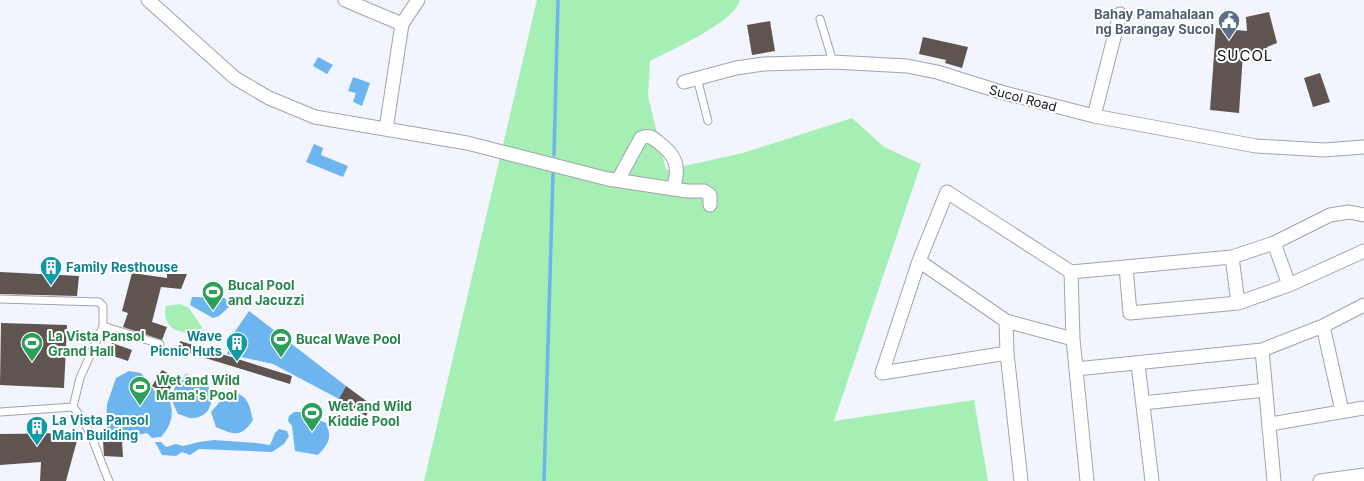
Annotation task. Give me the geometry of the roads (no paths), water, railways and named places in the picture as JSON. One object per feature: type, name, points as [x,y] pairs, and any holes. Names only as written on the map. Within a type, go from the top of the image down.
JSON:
[{"type":"street","points":[[148,0],[235,78],[269,98],[315,117],[467,143],[618,180],[687,191],[704,191],[710,195],[710,205]]},
{"type":"street","points":[[345,0],[402,24]]},
{"type":"street","points":[[386,129],[402,24],[418,0]]},
{"type":"street","points":[[1094,116],[1120,14]]},
{"type":"street","name":"Sucol Road","points":[[684,82],[736,68],[764,64],[833,62],[907,66],[937,72],[1001,92],[1094,116],[1256,146],[1324,150],[1364,147]]},
{"type":"street","points":[[618,180],[641,138],[647,136],[651,137],[668,149],[673,156],[678,174],[673,189]]},
{"type":"street","points":[[1007,353],[882,373],[919,262],[947,192],[1072,272],[1099,268],[1126,267],[1232,257],[1274,243],[1330,215],[1348,212],[1364,217]]},
{"type":"street","points":[[1274,243],[1289,285]]},
{"type":"street","points":[[1126,267],[1130,313],[1238,303],[1289,285],[1364,251]]},
{"type":"street","points":[[1232,257],[1238,303]]},
{"type":"street","points":[[919,262],[1006,321],[1073,339]]},
{"type":"street","points":[[1072,272],[1073,339],[1087,481]]},
{"type":"street","points":[[1076,369],[1138,364],[1262,350],[1323,326],[1364,305]]},
{"type":"street","points":[[1006,321],[1007,353],[1021,481]]},
{"type":"street","points":[[1323,326],[1342,411]]},
{"type":"street","points":[[1262,350],[1270,424],[1274,481]]},
{"type":"street","points":[[1138,364],[1152,481]]},
{"type":"street","points":[[1143,403],[1266,390]]},
{"type":"street","points":[[1270,424],[1364,408]]},
{"type":"street","points":[[1320,481],[1364,475]]},
{"type":"lane","points":[[820,18],[833,62]]},
{"type":"lane","points":[[697,78],[708,120]]},
{"type":"lane","points":[[0,298],[98,302],[104,306],[102,326],[80,378],[73,407]]},
{"type":"lane","points":[[102,326],[160,344]]},
{"type":"lane","points":[[0,412],[73,407]]},
{"type":"lane","points":[[73,407],[85,421],[109,481]]},
{"type":"water","points":[[318,57],[333,65],[327,74],[313,66]]},
{"type":"water","points":[[353,77],[370,83],[362,106],[353,102],[356,93],[348,91]]},
{"type":"water","points":[[314,144],[323,148],[321,155],[348,166],[343,177],[306,162]]},
{"type":"water","name":"Bucal Pool and Jacuzzi","points":[[192,297],[225,298],[229,307],[219,316],[213,318],[190,305]]},
{"type":"water","name":"Bucal Wave Pool","points":[[249,311],[346,386],[339,399],[273,364],[227,354],[234,333]]},
{"type":"water","name":"Wet and Wild Mama's Pool","points":[[129,371],[141,373],[160,398],[169,399],[172,410],[171,420],[161,437],[152,438],[147,433],[126,435],[106,427],[107,404],[116,378]]},
{"type":"water","points":[[186,374],[204,380],[208,385],[211,403],[206,413],[201,416],[192,418],[178,414],[175,407],[172,397],[174,389]]},
{"type":"water","points":[[236,393],[244,397],[246,400],[250,407],[253,420],[245,430],[232,433],[216,427],[211,412],[225,396]]},
{"type":"water","name":"Wet and Wild Kiddie Pool","points":[[294,412],[303,412],[326,423],[329,432],[327,444],[318,455],[295,451],[292,426],[288,421],[289,416]]},
{"type":"water","points":[[279,429],[287,431],[289,436],[284,444],[272,452],[199,449],[190,455],[182,452],[176,456],[162,455],[155,442],[161,442],[166,447],[176,444],[183,446],[214,440],[270,445],[275,433]]},
{"type":"waterway","points":[[554,155],[558,0]]},
{"type":"waterway","points":[[544,481],[553,174]]},
{"type":"place","name":"Bahay Pamahalaan ng Barangay Sucol","points":[[1229,40]]},
{"type":"place","name":"Family Resthouse","points":[[51,286]]},
{"type":"place","name":"Bucal Pool and Jacuzzi","points":[[213,312]]},
{"type":"place","name":"Bucal Wave Pool","points":[[281,358]]},
{"type":"place","name":"La Vista Pansol Grand Hall","points":[[32,362]]},
{"type":"place","name":"Wave Picnic Huts","points":[[237,362]]},
{"type":"place","name":"Wet and Wild Mama's Pool","points":[[140,406]]},
{"type":"place","name":"Wet and Wild Kiddie Pool","points":[[312,432]]},
{"type":"place","name":"La Vista Pansol Main Building","points":[[37,446]]},
{"type":"district","name":"SUCOL","points":[[1245,56]]}]
